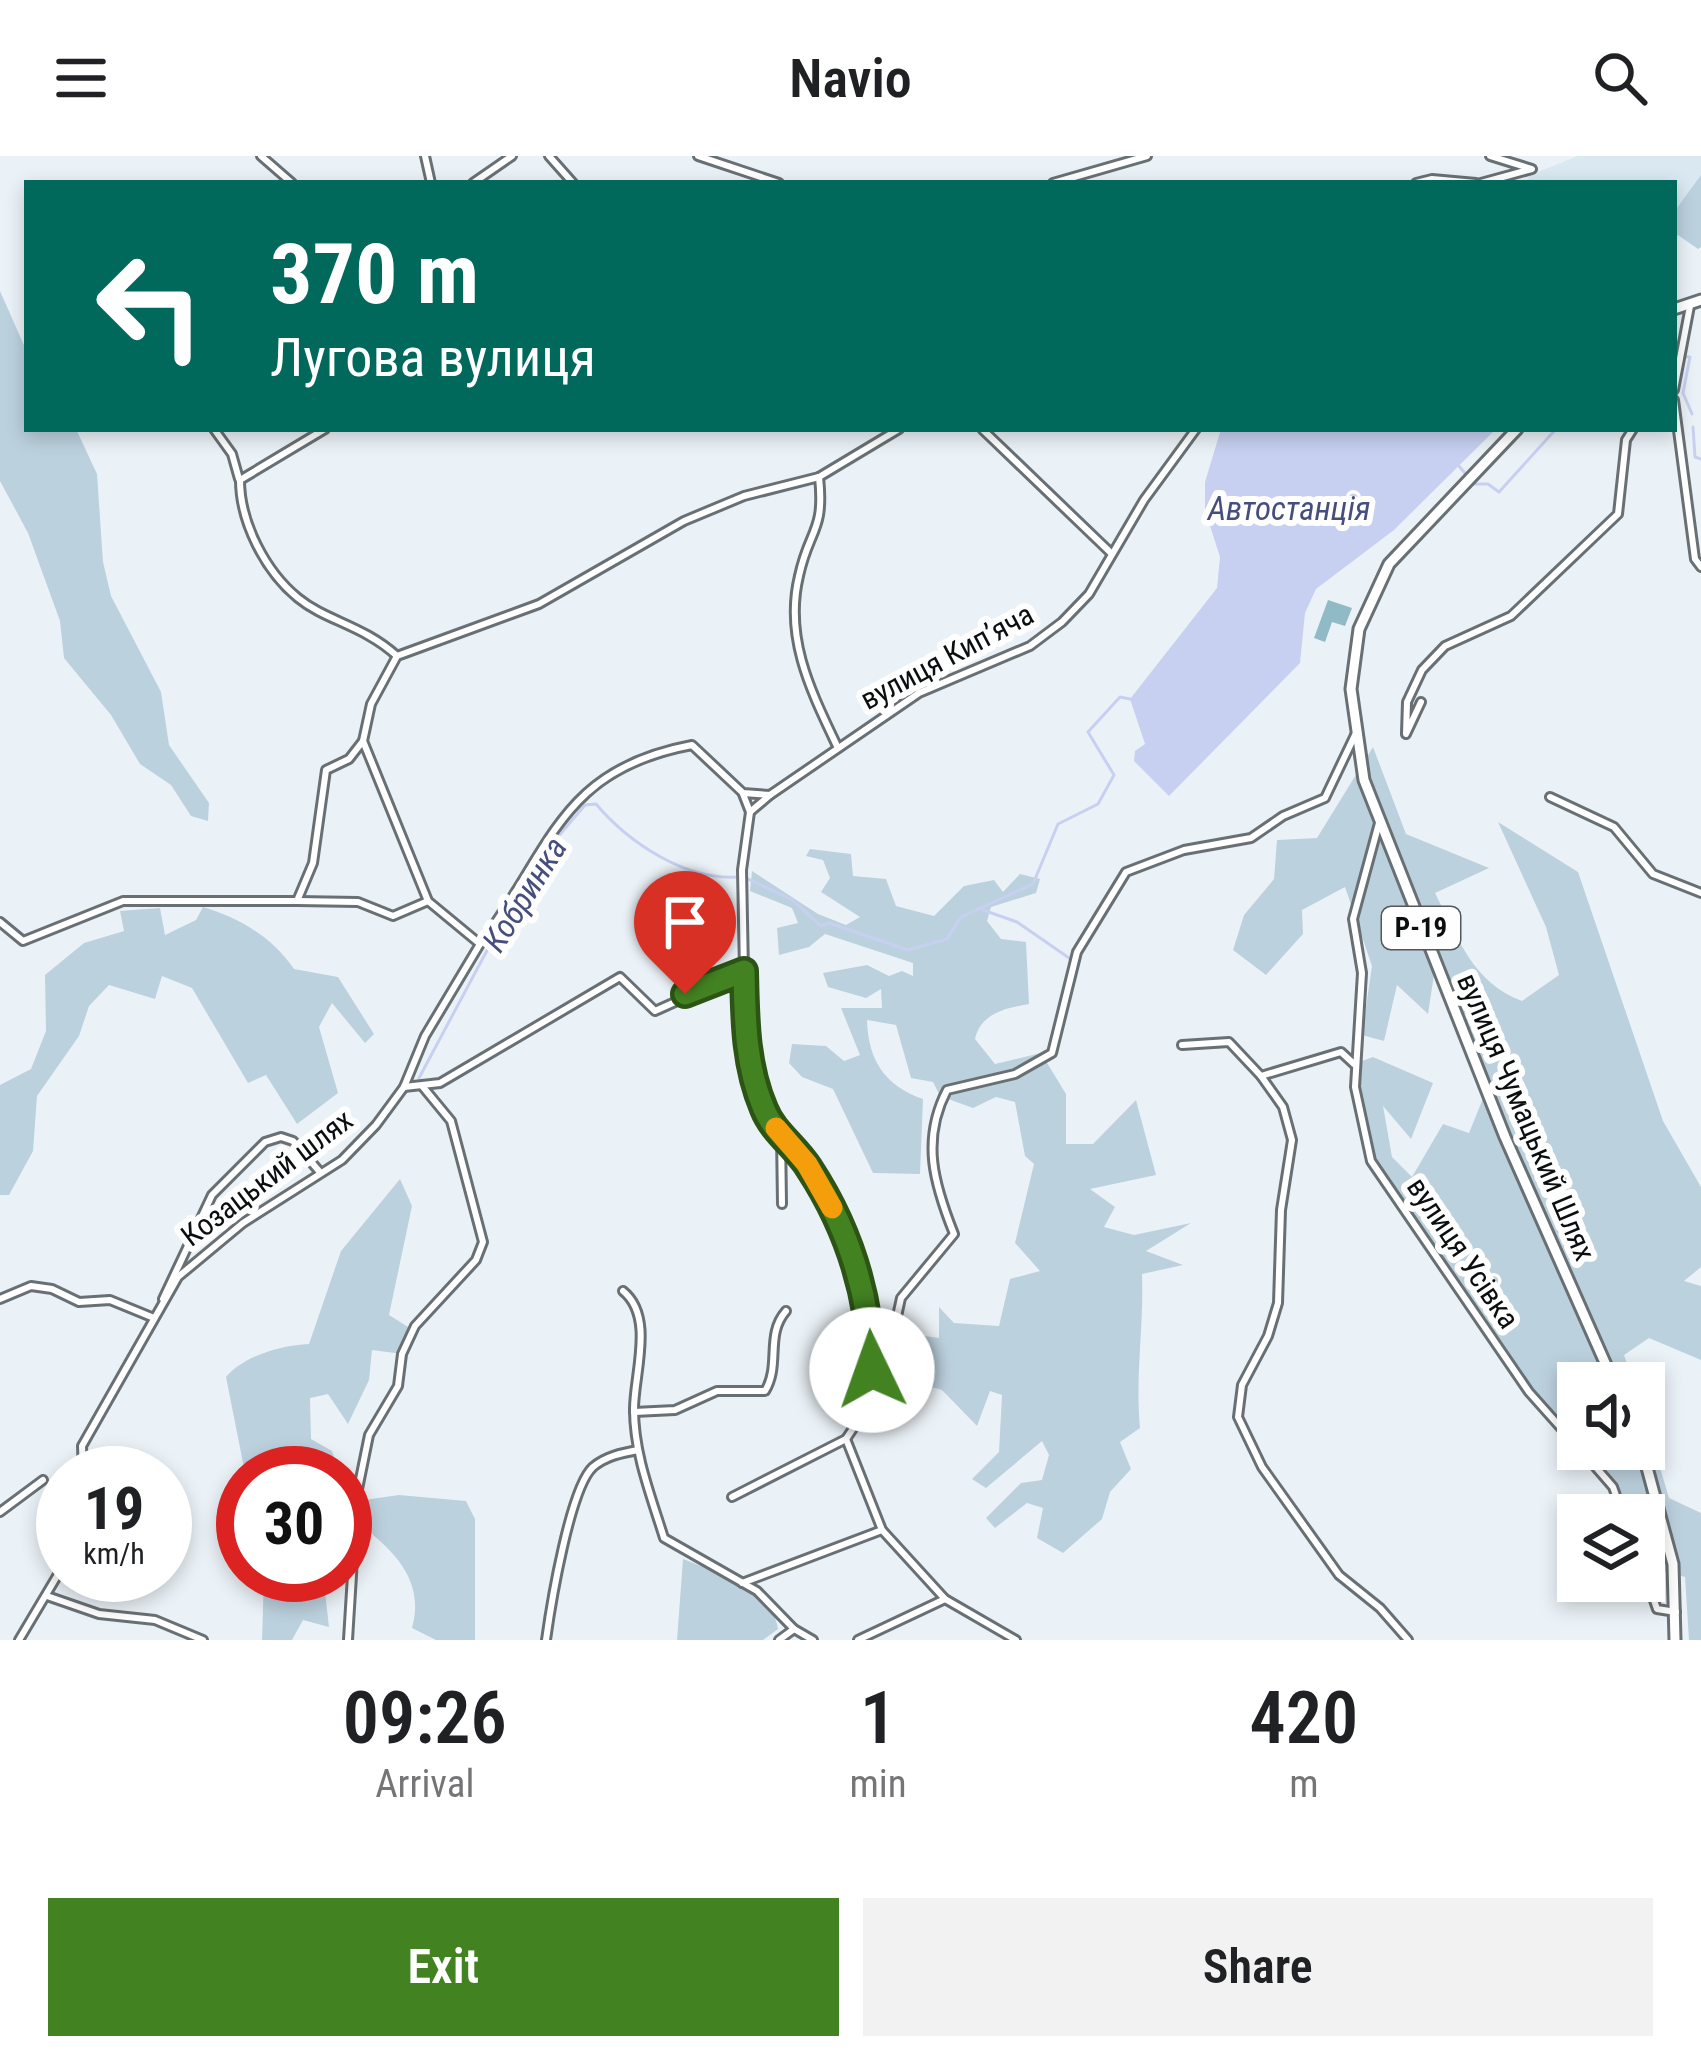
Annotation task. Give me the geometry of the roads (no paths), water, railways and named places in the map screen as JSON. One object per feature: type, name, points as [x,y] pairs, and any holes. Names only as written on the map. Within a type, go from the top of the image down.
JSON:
[{"type":"main road","name":"вулиця Чумацький Шлях","points":[[1514,432],[1389,564],[1371,596],[1353,657],[1357,729],[1364,779],[1380,821],[1504,1137],[1605,1362]]},
{"type":"main road","points":[[1648,1470],[1673,1564],[1676,1640]]},
{"type":"street","points":[[261,156],[289,180]]},
{"type":"street","points":[[477,180],[512,156]]},
{"type":"street","points":[[549,156],[570,180]]},
{"type":"street","points":[[698,156],[770,180]]},
{"type":"street","points":[[1063,180],[1147,156]]},
{"type":"street","points":[[1490,156],[1532,169],[1490,180]]},
{"type":"street","points":[[1677,362],[1696,301]]},
{"type":"street","points":[[1677,423],[1695,559],[1701,566]]},
{"type":"street","points":[[216,432],[232,454],[240,480],[240,503],[277,576],[300,601],[346,620],[397,656]]},
{"type":"street","points":[[240,480],[320,432]]},
{"type":"street","points":[[297,901],[313,863],[326,770],[349,759],[363,741],[371,704],[397,656],[539,604],[685,521],[744,496],[819,477],[894,432]]},
{"type":"street","points":[[985,432],[1112,553]]},
{"type":"street","name":"вулиця Кипʼяча","points":[[750,812],[837,746],[919,693],[1030,646],[1089,594],[1194,432]]},
{"type":"street","points":[[1421,702],[1406,734],[1407,702],[1422,670],[1445,646],[1511,616],[1618,514],[1626,440],[1631,432]]},
{"type":"street","name":"вулиця Кипʼяча","points":[[819,477],[823,516],[799,574],[792,625],[808,684],[837,746]]},
{"type":"street","points":[[732,1497],[845,1439],[882,1385],[901,1298],[954,1234],[938,1184],[930,1136],[947,1090],[1016,1074],[1052,1053],[1077,952],[1126,872],[1184,850],[1251,838],[1282,816],[1325,798],[1357,729]]},
{"type":"street","points":[[363,741],[428,901],[481,944],[572,802],[625,765],[692,745],[743,794],[750,812],[742,870],[745,1040],[764,1111],[807,1164],[832,1208],[871,1316],[872,1370],[862,1408]]},
{"type":"street","points":[[743,794],[770,795]]},
{"type":"street","points":[[1550,797],[1614,827],[1653,874],[1701,892]]},
{"type":"street","name":"вулиця Усівка","points":[[1380,821],[1353,919],[1362,974],[1362,1035],[1354,1064],[1371,1161],[1529,1392],[1557,1423]]},
{"type":"street","points":[[0,922],[23,941],[123,901],[358,902],[393,916],[428,901]]},
{"type":"street","name":"Козацький шлях","points":[[82,1446],[178,1276],[319,1171],[342,1160],[404,1087],[425,1036],[481,944]]},
{"type":"street","points":[[404,1087],[423,1087],[620,977],[656,1011],[744,971]]},
{"type":"street","points":[[1182,1045],[1228,1042],[1262,1076],[1283,1107],[1292,1139],[1281,1210],[1278,1303],[1268,1336],[1242,1385],[1238,1417],[1262,1467],[1340,1575],[1380,1608],[1408,1640]]},
{"type":"street","points":[[1262,1076],[1341,1052],[1354,1064]]},
{"type":"street","points":[[348,1640],[357,1494],[369,1435],[398,1386],[402,1354],[415,1325],[476,1260],[483,1242],[451,1121],[423,1087]]},
{"type":"street","points":[[781,1135],[782,1204]]},
{"type":"street","points":[[160,1307],[169,1276],[197,1235],[212,1195],[265,1142],[281,1137],[293,1141],[319,1171]]},
{"type":"street","points":[[0,1299],[31,1286],[80,1302],[110,1300],[154,1318]]},
{"type":"street","points":[[623,1291],[632,1298],[641,1332],[634,1412],[638,1450],[664,1538],[742,1583],[813,1640]]},
{"type":"street","points":[[634,1412],[675,1410],[717,1391],[765,1391],[772,1381],[774,1325],[786,1311]]},
{"type":"street","points":[[845,1439],[882,1531],[945,1599],[1016,1640]]},
{"type":"street","points":[[546,1640],[575,1495],[592,1467],[615,1454],[638,1450]]},
{"type":"street","points":[[0,1513],[36,1485]]},
{"type":"street","points":[[742,1583],[882,1531]]},
{"type":"street","points":[[858,1640],[945,1599]]},
{"type":"street","points":[[19,1640],[44,1602]]},
{"type":"street","points":[[62,1602],[99,1614],[169,1624],[203,1640]]},
{"type":"street","points":[[1655,1602],[1658,1609],[1676,1612]]},
{"type":"street","points":[[779,1640],[794,1629]]},
{"type":"water","name":"Автостанція","points":[[1220,432],[1493,432],[1394,530],[1316,589],[1305,613],[1300,663],[1169,796],[1134,761],[1135,751],[1145,744],[1130,699],[1217,588],[1220,557],[1205,510],[1205,482]]},
{"type":"waterway","name":"Кобринка","points":[[1677,356],[1690,357],[1683,393],[1692,414]]},
{"type":"waterway","name":"Кобринка","points":[[1693,427],[1695,457],[1701,459]]},
{"type":"waterway","name":"Кобринка","points":[[1459,466],[1474,484],[1488,484],[1499,492],[1553,432]]},
{"type":"waterway","name":"Кобринка","points":[[748,879],[791,899],[821,926],[829,923],[908,950],[947,939],[961,917],[1033,884],[1058,824],[1098,804],[1114,775],[1088,732],[1120,697],[1130,699]]},
{"type":"waterway","name":"Кобринка","points":[[419,1078],[499,928],[531,893],[550,846],[585,805],[596,804],[641,845],[678,866],[737,877]]},
{"type":"waterway","points":[[983,910],[1017,922],[1072,960]]}]
